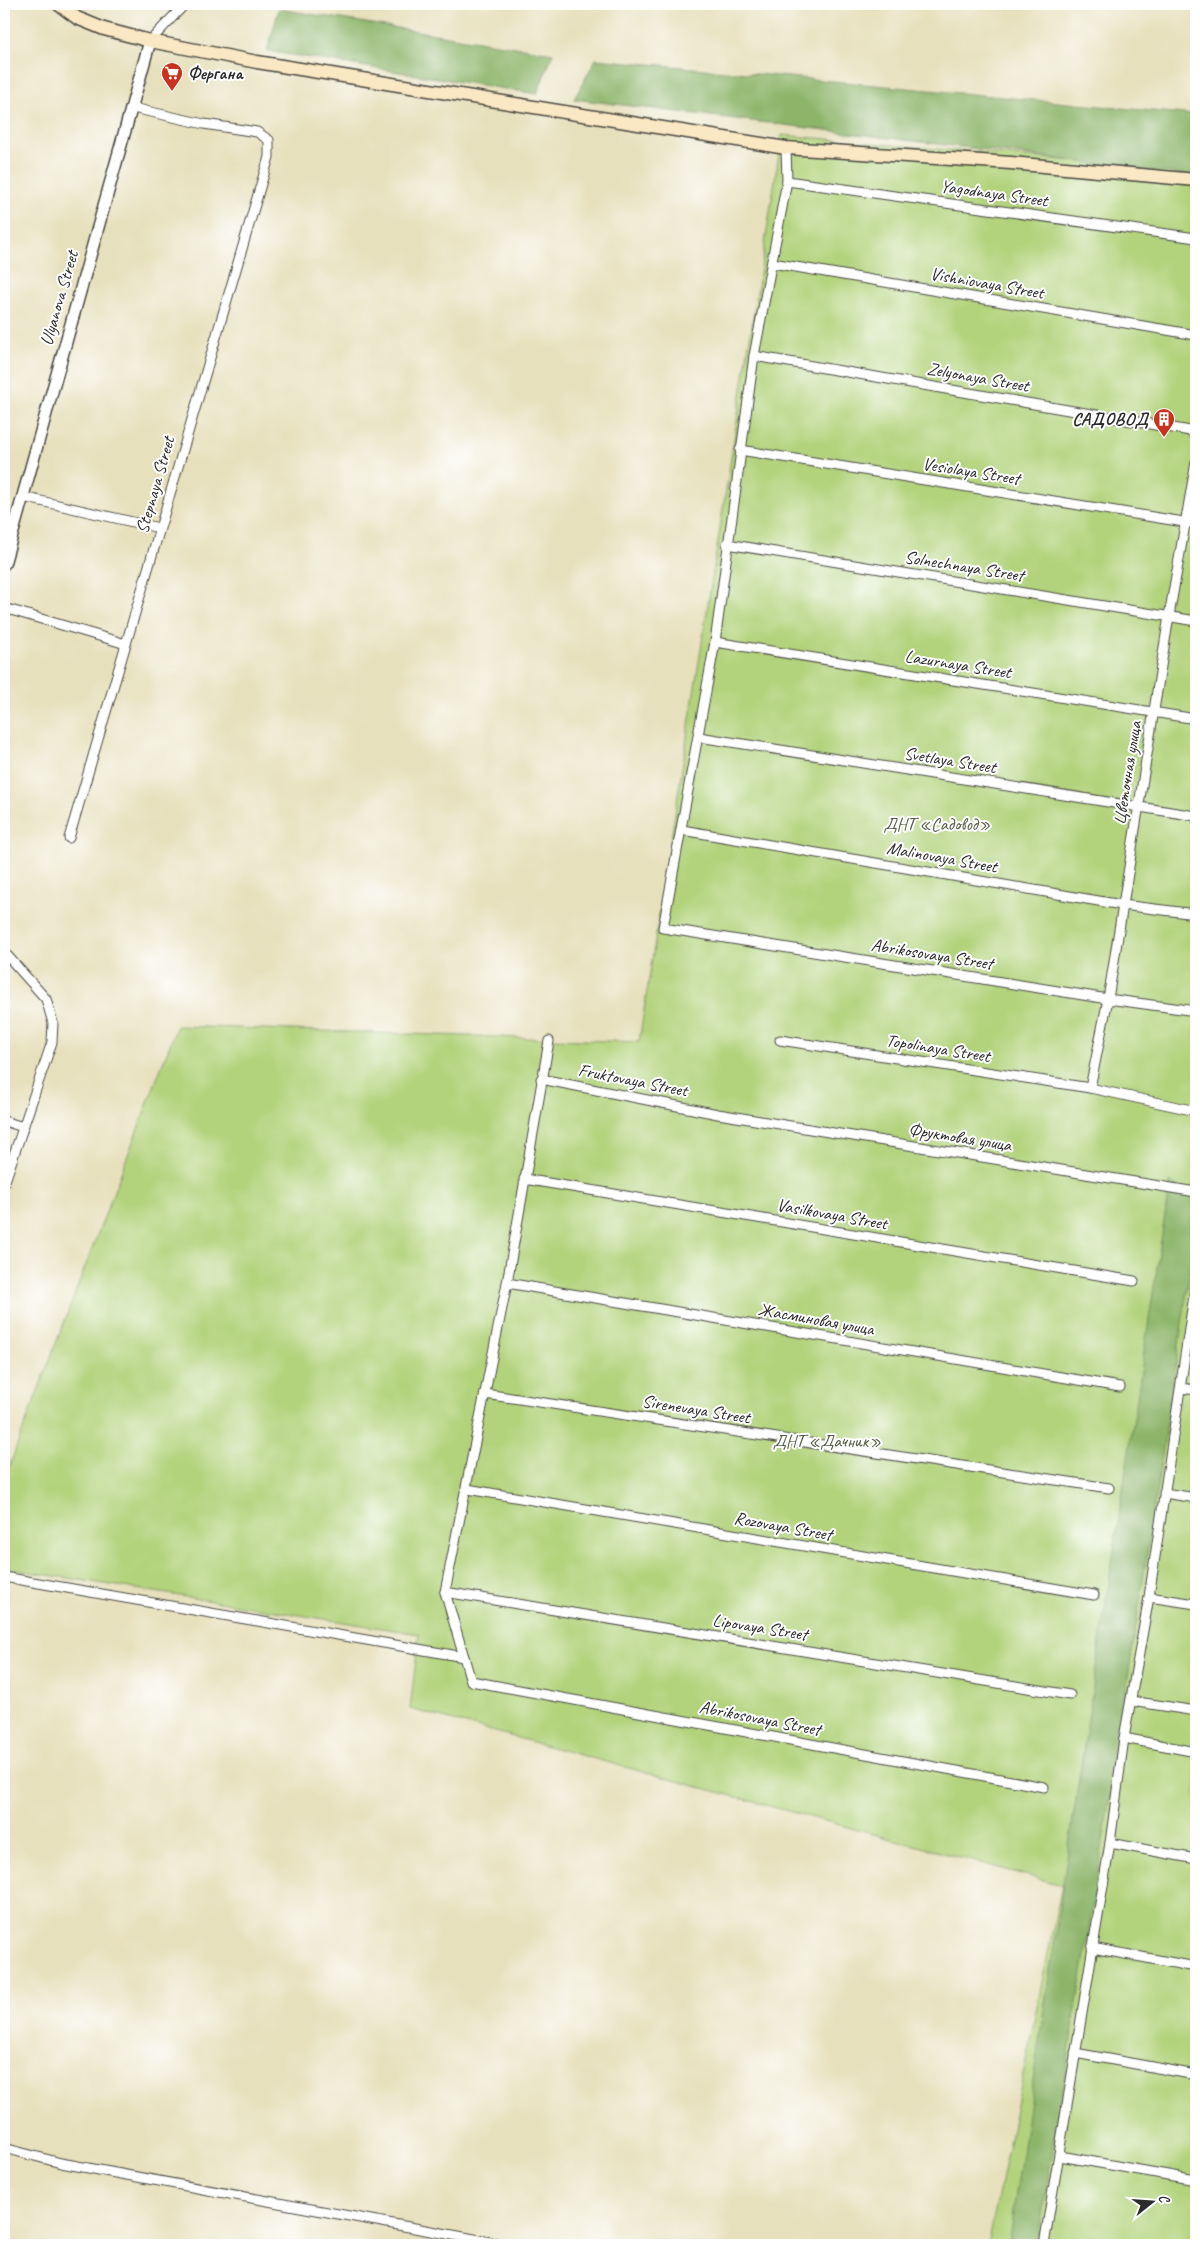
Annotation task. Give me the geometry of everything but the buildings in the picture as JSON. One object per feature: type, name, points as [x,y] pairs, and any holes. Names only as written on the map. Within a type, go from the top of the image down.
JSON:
[{"type":"main road","points":[[58,4],[77,18],[104,29],[150,41],[257,62],[786,148],[1011,162],[1196,180]]},
{"type":"street","points":[[150,41],[185,4]]},
{"type":"street","name":"Ulyanova Street","points":[[4,564],[83,276],[133,108],[150,41]]},
{"type":"street","name":"Stepnaya Street","points":[[69,838],[269,157],[269,140],[257,132],[204,124],[133,108]]},
{"type":"street","points":[[682,830],[714,642],[754,356],[787,181],[786,148]]},
{"type":"street","name":"Yagodnaya Street","points":[[787,181],[1196,238]]},
{"type":"street","name":"Vishniovaya Street","points":[[772,263],[1196,335]]},
{"type":"street","name":"Zelyonaya Street","points":[[754,356],[1196,432]]},
{"type":"street","name":"Vesiolaya Street","points":[[740,450],[1196,524]]},
{"type":"street","name":"Цветочная улица","points":[[1090,1088],[1108,999],[1169,616],[1196,462]]},
{"type":"street","points":[[23,496],[159,528]]},
{"type":"street","name":"Solnechnaya Street","points":[[727,544],[1196,621]]},
{"type":"street","points":[[4,608],[126,644]]},
{"type":"street","name":"Lazurnaya Street","points":[[714,642],[1196,719]]},
{"type":"street","name":"Svetlaya Street","points":[[699,737],[1196,816]]},
{"type":"street","name":"Malinovaya Street","points":[[682,830],[1122,905],[1196,914]]},
{"type":"street","name":"Abrikosovaya Street","points":[[682,830],[663,928],[1108,999],[1196,1011]]},
{"type":"street","points":[[4,952],[46,999],[53,1022],[52,1042],[4,1184]]},
{"type":"street","name":"Topolinaya Street","points":[[780,1040],[1090,1088],[1196,1111]]},
{"type":"street","points":[[4,1577],[464,1657],[445,1592],[507,1283],[549,1041]]},
{"type":"street","name":"Fruktovaya Street","points":[[541,1079],[718,1114],[1196,1192]]},
{"type":"street","points":[[4,1121],[22,1127]]},
{"type":"street","name":"Vasilkovaya Street","points":[[524,1179],[1134,1281]]},
{"type":"street","name":"Жасминовая улица","points":[[507,1283],[1120,1387]]},
{"type":"street","points":[[1044,2245],[1110,1843],[1124,1738],[1149,1597],[1196,1286]]},
{"type":"street","points":[[1181,1388],[1196,1390]]},
{"type":"street","name":"Sirenevaya Street","points":[[485,1394],[1109,1488]]},
{"type":"street","name":"Rozovaya Street","points":[[467,1489],[1094,1595]]},
{"type":"street","points":[[1164,1493],[1196,1498]]},
{"type":"street","name":"Lipovaya Street","points":[[445,1592],[1070,1695]]},
{"type":"street","points":[[1149,1597],[1196,1604]]},
{"type":"street","name":"Abrikosovaya Street","points":[[464,1657],[471,1681],[1044,1787]]},
{"type":"street","points":[[1131,1701],[1196,1711]]},
{"type":"street","points":[[1124,1738],[1196,1752]]},
{"type":"street","points":[[1110,1843],[1196,1859]]},
{"type":"street","points":[[1092,1948],[1196,1967]]},
{"type":"street","points":[[1075,2053],[1196,2075]]},
{"type":"street","points":[[4,2148],[62,2163],[507,2245]]},
{"type":"street","points":[[1060,2156],[1196,2180]]},
{"type":"green space","points":[[279,9],[553,53],[537,94],[267,51]]},
{"type":"green space","points":[[596,59],[1196,115],[1196,176],[574,99]]},
{"type":"green space","name":"ДНТ «Дачник»","points":[[782,135],[1196,172],[1196,2245],[988,2245],[1062,1885],[410,1709],[419,1634],[4,1568],[4,1480],[177,1026],[639,1042]]},
{"type":"green space","points":[[1170,1182],[1196,1198],[1196,1232],[1096,1887],[1037,2245],[1008,2245]]},
{"type":"place","name":"Фергана","points":[[172,92]]},
{"type":"place","name":"САДОВОД","points":[[1164,438]]},
{"type":"park label","name":"ДНТ «Садовод»","points":[[937,824]]}]
